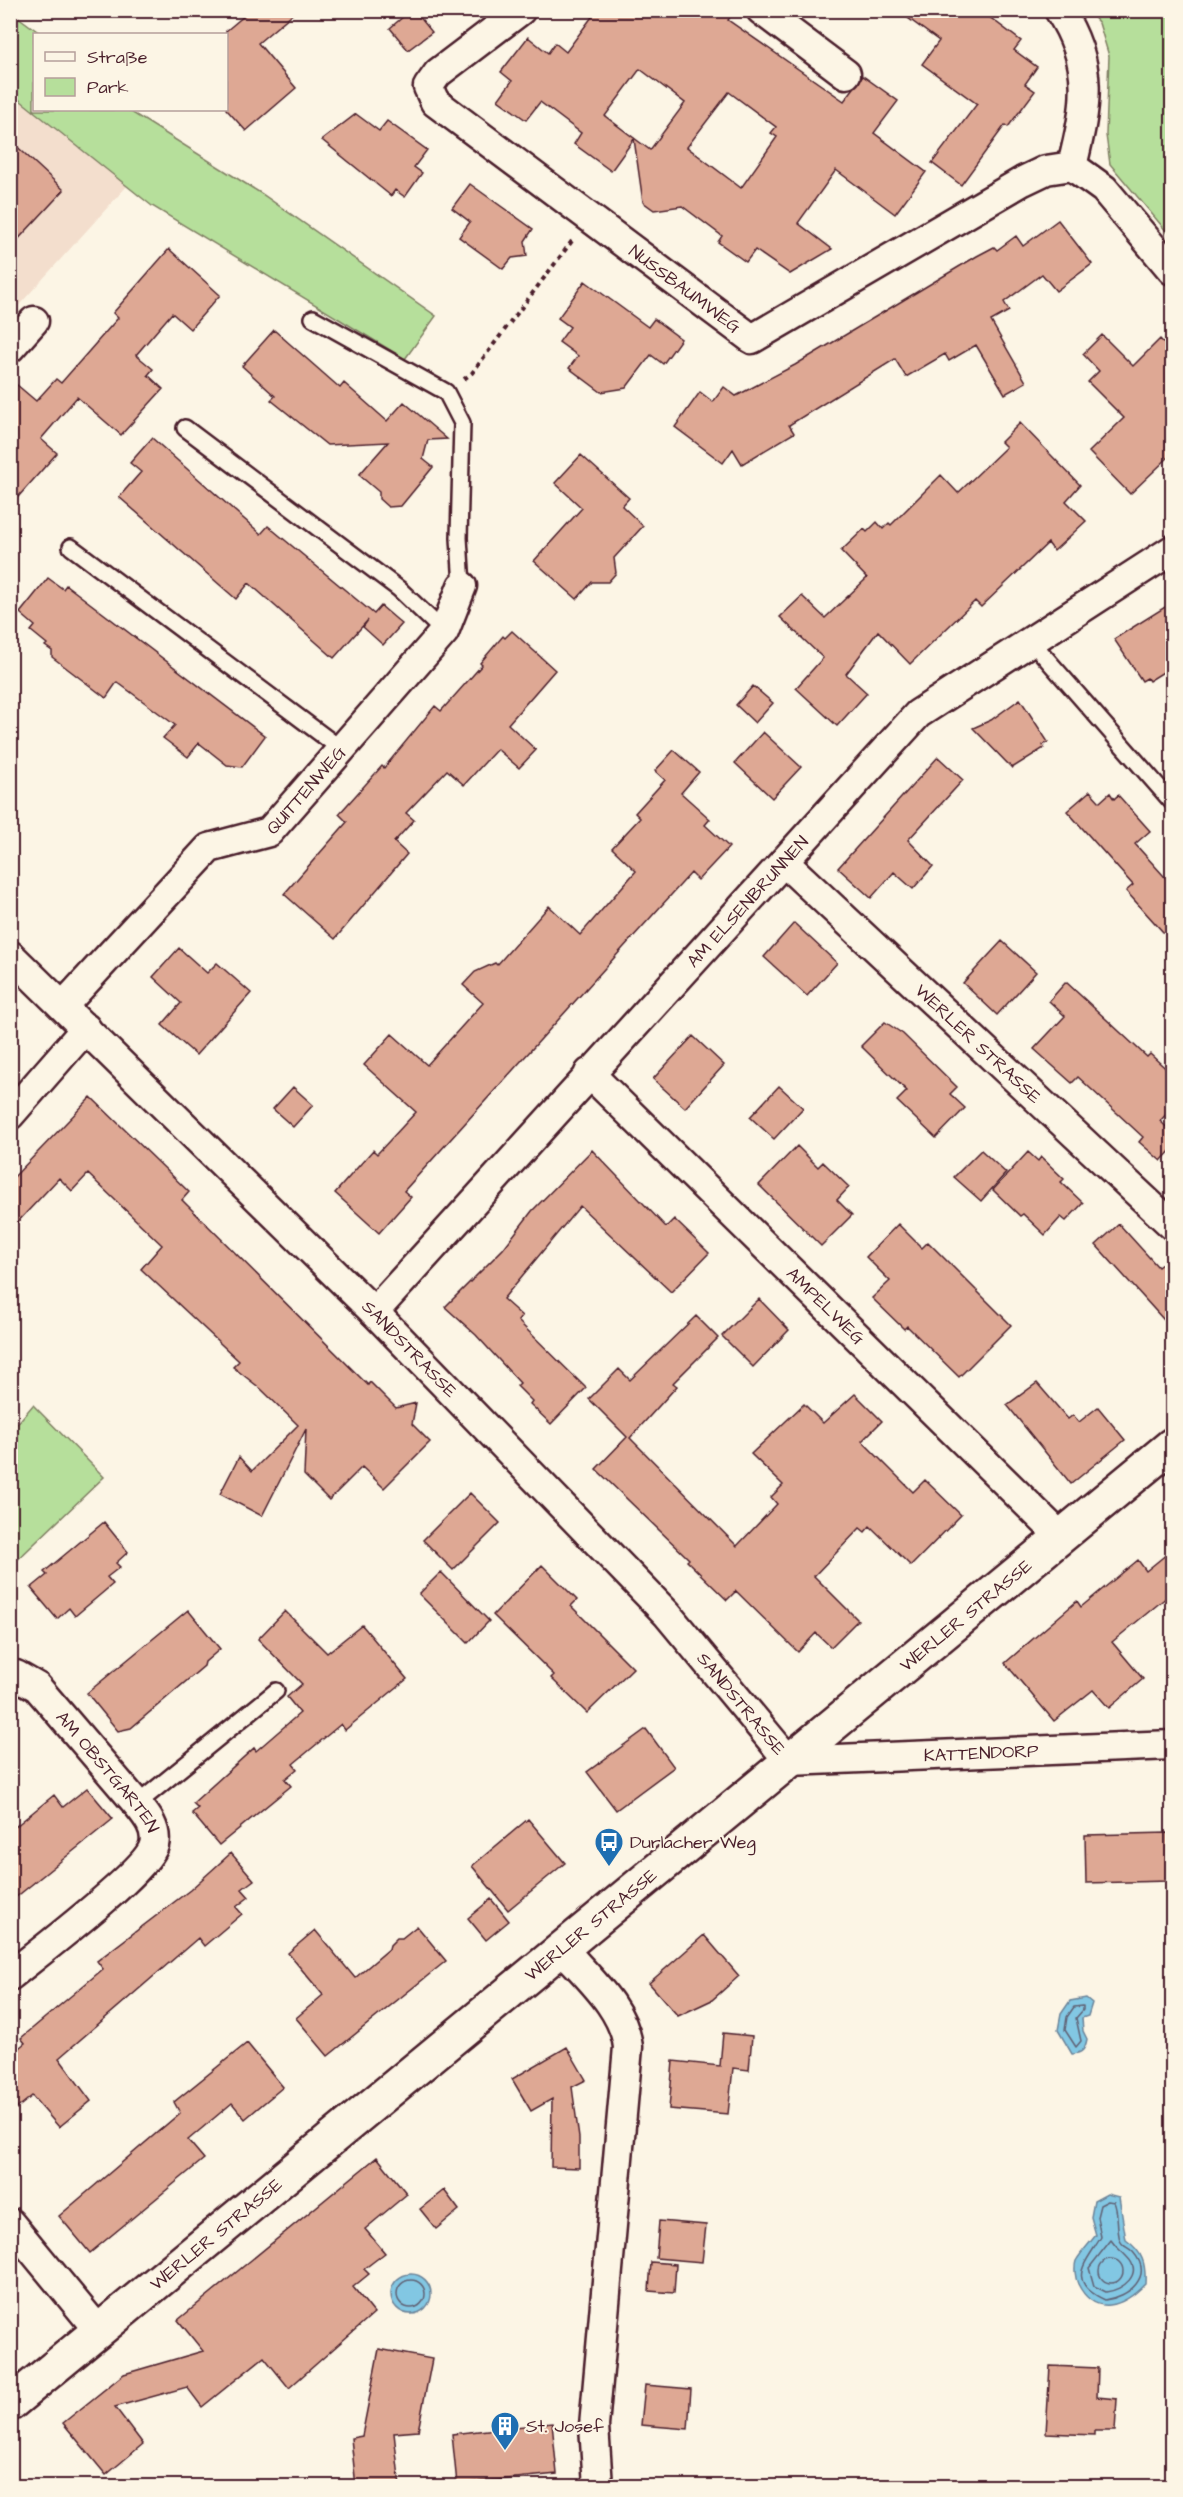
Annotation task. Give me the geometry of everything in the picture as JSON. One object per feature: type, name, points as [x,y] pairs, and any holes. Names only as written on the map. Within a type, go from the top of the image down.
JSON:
[{"type":"main road","name":"WERLER STRASSE","points":[[10,2404],[1173,1445]]},
{"type":"street","name":"NUSSBAUMWEG","points":[[521,10],[438,73],[428,87],[435,102],[752,339],[1023,181],[1046,170],[1072,165]]},
{"type":"street","points":[[761,10],[846,74]]},
{"type":"street","points":[[1059,10],[1079,45],[1086,81],[1082,127],[1072,165],[1104,189],[1173,270]]},
{"type":"street","points":[[10,348],[34,321]]},
{"type":"street","name":"AM ELSENBRUNNEN","points":[[374,1312],[918,714],[1173,550]]},
{"type":"street","name":"QUITTENWEG","points":[[63,1006],[209,848],[269,831],[444,632],[462,586]]},
{"type":"street","name":"WERLER STRASSE","points":[[783,862],[1173,1225]]},
{"type":"street","name":"SANDSTRASSE","points":[[10,955],[374,1312],[667,1614],[789,1761]]},
{"type":"street","points":[[10,1115],[86,1028]]},
{"type":"street","name":"AMPELWEG","points":[[590,1074],[1060,1537]]},
{"type":"street","name":"AM OBSTGARTEN","points":[[10,1675],[16,1675],[37,1687],[137,1804],[151,1822],[154,1845],[138,1870],[10,1976]]},
{"type":"street","name":"KATTENDORP","points":[[789,1761],[1173,1745]]},
{"type":"street","points":[[562,1948],[616,2012],[626,2030],[628,2047],[594,2426],[598,2487]]},
{"type":"street","points":[[10,2223],[99,2331]]},
{"type":"lane","points":[[313,318],[446,392],[462,423],[459,538],[462,586]]},
{"type":"lane","points":[[185,428],[399,590],[444,632]]},
{"type":"lane","points":[[71,547],[341,749]]},
{"type":"lane","points":[[1031,641],[1173,802]]},
{"type":"lane","points":[[137,1804],[276,1691]]},
{"type":"path","points":[[446,392],[472,374],[588,218]]},
{"type":"shaded area","points":[[10,93],[127,186],[11,314],[10,314]]},
{"type":"green space","points":[[10,11],[40,33],[33,33],[33,111],[11,93]]},
{"type":"green space","points":[[1088,11],[1172,11],[1172,238],[1110,164],[1106,135],[1109,56],[1099,23]]},
{"type":"green space","points":[[33,111],[130,111],[262,194],[436,316],[405,359],[152,206]]},
{"type":"green space","points":[[33,1405],[104,1477],[11,1566],[11,1431]]},
{"type":"water","points":[[1086,1998],[1092,2003],[1088,2016],[1082,2018],[1083,2031],[1087,2039],[1084,2048],[1079,2053],[1072,2054],[1058,2030],[1061,2014],[1070,2001]]},
{"type":"water","points":[[1107,2194],[1119,2197],[1126,2240],[1140,2254],[1144,2264],[1145,2284],[1119,2303],[1101,2305],[1085,2295],[1077,2282],[1075,2269],[1076,2261],[1096,2235],[1091,2217],[1094,2201]]},
{"type":"water","points":[[411,2274],[419,2275],[425,2280],[430,2286],[430,2302],[425,2308],[419,2313],[411,2314],[403,2313],[397,2308],[392,2302],[391,2294],[392,2286],[397,2280],[403,2275]]},
{"type":"building","points":[[251,10],[297,10],[258,43],[296,88],[246,131],[228,111],[228,33],[226,31]]},
{"type":"building","points":[[414,10],[432,32],[408,50],[390,28]]},
{"type":"building","points":[[597,10],[735,10],[728,20],[844,101],[863,76],[898,101],[874,133],[926,172],[895,214],[836,170],[798,223],[832,249],[790,274],[755,250],[746,262],[718,242],[722,236],[682,206],[654,210],[643,202],[634,139],[611,171],[574,144],[581,133],[540,102],[526,120],[498,100],[512,81],[501,72],[528,37],[548,53],[555,43],[566,52]],"holes":[[[640,69],[685,103],[650,150],[605,116]],[[729,92],[776,127],[771,133],[777,137],[741,188],[687,147]]]},
{"type":"building","points":[[897,10],[980,10],[1021,41],[1014,50],[1037,67],[1025,84],[1035,91],[1008,127],[1005,125],[961,185],[932,163],[977,104],[922,64],[939,41]]},
{"type":"building","points":[[356,114],[379,131],[387,121],[427,150],[414,167],[422,173],[405,197],[395,190],[391,196],[322,140]]},
{"type":"building","points":[[10,140],[64,190],[10,248]]},
{"type":"building","points":[[470,184],[533,229],[525,241],[527,256],[512,258],[503,269],[459,237],[470,222],[452,208]]},
{"type":"building","points":[[1058,220],[1092,264],[1056,291],[1042,274],[1004,302],[1009,311],[991,321],[1026,382],[1005,394],[976,345],[949,361],[945,354],[906,377],[895,359],[789,425],[794,433],[742,464],[733,449],[723,463],[675,427],[700,392],[713,402],[724,387],[736,396],[795,365],[977,256],[994,247],[997,250],[1016,236],[1023,246]]},
{"type":"building","points":[[169,249],[220,295],[190,329],[172,313],[136,355],[153,369],[148,375],[163,389],[121,435],[77,397],[41,439],[57,453],[10,506],[10,379],[36,401],[56,379],[61,383],[118,318],[113,313]]},
{"type":"building","points":[[585,281],[648,327],[654,319],[681,339],[663,364],[651,355],[626,388],[601,392],[569,368],[578,356],[559,342],[570,327],[558,318]]},
{"type":"building","points":[[274,330],[340,388],[344,383],[387,421],[404,402],[447,439],[428,440],[423,459],[433,467],[401,506],[388,507],[379,499],[379,492],[359,475],[388,442],[327,445],[271,400],[275,396],[242,366]]},
{"type":"building","points":[[1102,335],[1133,366],[1160,339],[1173,352],[1173,453],[1130,494],[1089,452],[1124,418],[1088,382],[1099,371],[1083,354]]},
{"type":"building","points":[[1020,423],[1080,485],[1066,501],[1086,521],[1054,551],[1048,543],[981,607],[975,601],[910,664],[878,631],[846,674],[867,693],[837,726],[796,688],[823,658],[780,617],[802,596],[825,618],[867,578],[841,551],[864,529],[867,532],[877,522],[883,529],[889,523],[891,525],[941,475],[958,493],[1006,447],[1001,442]]},
{"type":"building","points":[[152,438],[261,534],[268,526],[374,614],[381,606],[402,624],[383,645],[363,627],[368,620],[334,658],[249,583],[236,599],[119,497],[141,472],[130,463]]},
{"type":"building","points":[[581,455],[629,498],[622,506],[643,526],[614,558],[616,573],[608,582],[592,582],[577,599],[534,561],[582,508],[555,483]]},
{"type":"building","points":[[48,578],[63,589],[66,585],[265,736],[242,767],[227,765],[199,743],[188,757],[163,738],[175,725],[117,682],[106,698],[52,657],[52,651],[45,646],[47,644],[31,631],[35,626],[20,613]]},
{"type":"building","points":[[1173,602],[1173,666],[1149,681],[1147,678],[1142,681],[1114,639]]},
{"type":"building","points":[[512,631],[555,670],[508,724],[536,750],[519,768],[497,749],[464,785],[447,770],[406,813],[414,820],[394,842],[407,854],[335,939],[284,894],[347,822],[339,814],[382,766],[384,768],[435,706],[441,711],[482,665],[480,663],[503,636],[505,638]]},
{"type":"building","points":[[753,686],[773,703],[755,723],[736,705]]},
{"type":"building","points":[[1020,699],[1048,742],[1043,745],[1044,748],[1012,768],[973,728],[991,720]]},
{"type":"building","points":[[763,732],[801,767],[772,798],[735,763]]},
{"type":"building","points":[[674,750],[699,772],[681,793],[710,819],[705,825],[729,847],[698,880],[691,873],[632,938],[404,1191],[411,1197],[379,1233],[335,1193],[373,1150],[377,1154],[416,1112],[364,1065],[392,1034],[427,1065],[483,1003],[463,985],[475,972],[495,963],[497,965],[549,906],[580,935],[636,871],[612,848],[640,818],[635,813],[665,780],[655,771]]},
{"type":"building","points":[[938,757],[963,780],[908,840],[933,866],[913,889],[894,872],[871,898],[838,868]]},
{"type":"building","points":[[1090,791],[1100,802],[1110,793],[1114,799],[1118,795],[1150,831],[1135,844],[1173,886],[1173,943],[1126,891],[1133,885],[1067,811]]},
{"type":"building","points":[[794,923],[837,963],[807,996],[764,957]]},
{"type":"building","points":[[1002,941],[1036,972],[997,1015],[963,983]]},
{"type":"building","points":[[179,948],[207,973],[217,963],[251,993],[196,1055],[162,1025],[181,1003],[153,977]]},
{"type":"building","points":[[1066,982],[1147,1057],[1150,1054],[1173,1075],[1173,1107],[1160,1121],[1173,1133],[1173,1148],[1161,1161],[1139,1142],[1143,1137],[1078,1077],[1072,1083],[1034,1049],[1065,1016],[1049,1001]]},
{"type":"building","points":[[885,1022],[903,1034],[957,1087],[950,1094],[965,1108],[936,1138],[897,1101],[907,1091],[861,1046]]},
{"type":"building","points":[[693,1036],[724,1065],[685,1108],[653,1079]]},
{"type":"building","points":[[779,1086],[803,1108],[774,1139],[750,1117]]},
{"type":"building","points":[[293,1087],[313,1105],[293,1127],[273,1109]]},
{"type":"building","points":[[91,1097],[189,1192],[182,1200],[368,1385],[370,1382],[396,1408],[416,1403],[412,1424],[430,1442],[384,1488],[362,1467],[329,1500],[304,1475],[306,1429],[262,1516],[220,1494],[239,1457],[252,1471],[298,1425],[261,1389],[233,1367],[239,1361],[141,1269],[162,1245],[88,1174],[72,1191],[59,1178],[10,1230],[10,1181]]},
{"type":"building","points":[[797,1146],[818,1167],[823,1162],[849,1187],[837,1200],[852,1215],[821,1246],[759,1185]]},
{"type":"building","points":[[592,1150],[666,1227],[674,1219],[709,1253],[671,1292],[580,1206],[503,1299],[522,1316],[518,1321],[586,1388],[551,1424],[530,1404],[532,1401],[517,1386],[520,1383],[476,1335],[445,1307],[503,1249],[532,1211]]},
{"type":"building","points":[[981,1150],[1006,1173],[981,1201],[954,1177]]},
{"type":"building","points":[[1028,1152],[1038,1161],[1041,1157],[1064,1179],[1061,1182],[1083,1203],[1066,1221],[1061,1217],[1045,1235],[1023,1214],[1020,1216],[993,1190]]},
{"type":"building","points":[[898,1224],[922,1248],[928,1242],[1011,1325],[959,1377],[907,1326],[904,1329],[872,1298],[890,1281],[866,1257]]},
{"type":"building","points":[[1119,1224],[1158,1267],[1173,1255],[1173,1330],[1096,1245]]},
{"type":"building","points":[[759,1299],[789,1330],[753,1367],[722,1336]]},
{"type":"building","points":[[696,1316],[718,1338],[673,1383],[677,1386],[630,1438],[737,1546],[777,1504],[771,1497],[783,1485],[751,1454],[804,1404],[823,1423],[855,1394],[882,1421],[862,1441],[913,1492],[925,1480],[961,1515],[911,1566],[870,1526],[865,1532],[860,1528],[814,1576],[858,1620],[831,1647],[816,1633],[798,1652],[736,1591],[727,1600],[687,1561],[689,1559],[596,1469],[627,1437],[589,1399],[619,1369],[630,1380]]},
{"type":"building","points":[[1037,1383],[1068,1419],[1073,1415],[1079,1422],[1098,1407],[1125,1440],[1071,1484],[1007,1405]]},
{"type":"building","points":[[470,1493],[500,1523],[453,1570],[423,1540]]},
{"type":"building","points":[[104,1522],[128,1552],[116,1563],[120,1567],[107,1577],[113,1584],[75,1616],[69,1608],[57,1619],[31,1588],[47,1575],[44,1572]]},
{"type":"building","points":[[1173,1549],[1173,1592],[1112,1642],[1143,1679],[1109,1708],[1093,1690],[1054,1721],[1005,1663],[1077,1601],[1081,1607],[1138,1560],[1146,1571]]},
{"type":"building","points":[[542,1565],[577,1600],[571,1606],[633,1668],[587,1713],[551,1678],[554,1675],[493,1615]]},
{"type":"building","points":[[441,1572],[489,1621],[468,1643],[419,1594]]},
{"type":"building","points":[[188,1610],[220,1649],[205,1662],[204,1666],[131,1728],[118,1731],[87,1693]]},
{"type":"building","points":[[285,1611],[327,1653],[362,1625],[407,1679],[345,1730],[341,1724],[293,1764],[297,1769],[285,1779],[291,1786],[219,1845],[192,1813],[198,1808],[193,1803],[254,1748],[256,1751],[300,1713],[287,1697],[302,1684],[258,1639]]},
{"type":"building","points":[[646,1729],[674,1767],[616,1810],[587,1772]]},
{"type":"building","points":[[87,1788],[113,1819],[10,1902],[10,1831],[54,1795],[63,1807]]},
{"type":"building","points":[[528,1819],[565,1863],[508,1910],[472,1866]]},
{"type":"building","points":[[1168,1833],[1169,1881],[1086,1883],[1085,1835]]},
{"type":"building","points":[[231,1853],[254,1880],[242,1889],[249,1897],[236,1907],[242,1914],[204,1946],[198,1938],[59,2058],[91,2101],[59,2127],[32,2096],[10,2114],[10,2055],[25,2043],[21,2038],[103,1969],[97,1961],[190,1890]]},
{"type":"building","points":[[491,1899],[509,1921],[486,1940],[468,1918]]},
{"type":"building","points":[[417,1926],[446,1961],[328,2056],[296,2018],[323,1995],[288,1953],[315,1930],[355,1978],[389,1949],[397,1938],[402,1938]]},
{"type":"building","points":[[704,1935],[739,1976],[712,2000],[678,2016],[649,1983]]},
{"type":"building","points":[[723,2033],[752,2036],[749,2070],[733,2068],[728,2114],[669,2109],[673,2061],[720,2066]]},
{"type":"building","points":[[247,2043],[283,2087],[245,2119],[232,2103],[188,2140],[204,2159],[90,2253],[59,2216],[180,2113],[174,2102]]},
{"type":"building","points":[[567,2047],[586,2080],[572,2087],[579,2138],[579,2168],[551,2167],[552,2099],[531,2111],[512,2079]]},
{"type":"building","points":[[377,2157],[407,2194],[365,2229],[385,2253],[364,2269],[369,2274],[353,2287],[374,2313],[289,2388],[264,2357],[202,2407],[187,2387],[115,2407],[143,2444],[106,2475],[63,2423],[124,2374],[203,2351],[178,2320]]},
{"type":"building","points":[[444,2190],[459,2210],[436,2229],[420,2209]]},
{"type":"building","points":[[659,2221],[706,2225],[702,2262],[656,2258]]},
{"type":"building","points":[[651,2262],[676,2264],[674,2293],[649,2291]]},
{"type":"building","points":[[379,2349],[432,2359],[418,2431],[394,2433],[400,2487],[356,2487],[351,2438],[362,2436]]},
{"type":"building","points":[[1050,2366],[1098,2368],[1097,2397],[1117,2399],[1115,2431],[1094,2431],[1094,2435],[1046,2433]]},
{"type":"building","points":[[645,2385],[691,2389],[688,2429],[641,2425]]},
{"type":"building","name":"St. Josef","points":[[552,2423],[557,2474],[457,2484],[452,2434]]},
{"type":"place","name":"Durlacher Weg","points":[[609,1868]]},
{"type":"place","name":"St. Josef","points":[[505,2452]]}]
